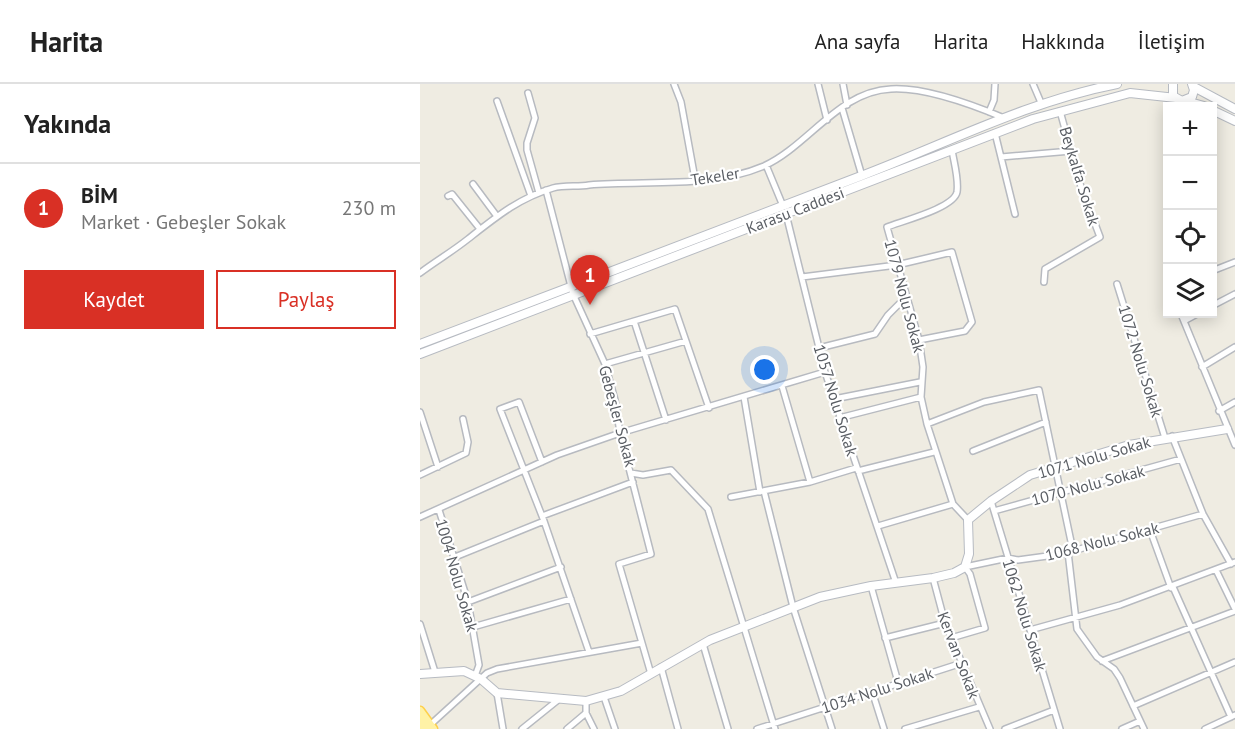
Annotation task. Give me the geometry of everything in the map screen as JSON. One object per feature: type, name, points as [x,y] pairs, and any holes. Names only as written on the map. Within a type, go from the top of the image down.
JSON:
[{"type":"main road","name":"Karasu Caddesi","points":[[784,210],[1007,118],[1042,105],[1117,84]]},
{"type":"main road","points":[[1172,84],[1172,92],[1176,99]]},
{"type":"main road","points":[[1190,102],[1186,101],[1193,94],[1193,85],[1235,109]]},
{"type":"main road","name":"Karasu Caddesi","points":[[420,344],[1060,111],[1130,93],[1186,101]]},
{"type":"main road","points":[[1217,112],[1234,121]]},
{"type":"main road","name":"Karasu Caddesi","points":[[420,354],[573,290]]},
{"type":"main road","name":"1071 Nolu Sokak","points":[[968,520],[991,501],[1030,475],[1129,445],[1227,429]]},
{"type":"main road","points":[[420,674],[464,671],[478,677],[496,693],[558,700],[586,701],[604,697],[651,674],[703,644],[820,597],[871,586],[954,573],[965,567],[969,554],[968,520]]},
{"type":"main road","points":[[420,711],[429,728]]},
{"type":"main road","points":[[420,722],[429,728]]},
{"type":"street","points":[[674,84],[681,102],[695,179]]},
{"type":"street","points":[[818,84],[827,120]]},
{"type":"street","points":[[843,84],[845,107],[862,176]]},
{"type":"street","points":[[871,84],[872,92]]},
{"type":"street","points":[[916,84],[916,91]]},
{"type":"street","points":[[989,112],[994,100],[995,84]]},
{"type":"street","points":[[1033,84],[1042,105]]},
{"type":"street","name":"Tekeler","points":[[420,273],[496,215],[531,196],[555,187],[612,183],[674,183],[724,176],[766,165],[845,107],[872,92],[891,88],[916,91],[1007,118]]},
{"type":"street","points":[[528,93],[535,118],[527,150],[539,193]]},
{"type":"street","points":[[497,101],[531,196]]},
{"type":"street","name":"Beykalfa Sokak","points":[[1044,282],[1045,269],[1100,237],[1060,111]]},
{"type":"street","points":[[995,133],[1015,214]]},
{"type":"street","name":"1079 Nolu Sokak","points":[[952,150],[957,189],[954,199],[941,207],[887,227],[905,298],[919,339],[922,367],[921,398],[927,424],[934,452],[953,504]]},
{"type":"street","points":[[1001,157],[1071,151]]},
{"type":"street","name":"1057 Nolu Sokak","points":[[766,165],[784,210],[825,372],[896,583]]},
{"type":"street","points":[[473,184],[496,215]]},
{"type":"street","name":"Gebeşler Sokak","points":[[546,190],[573,290],[590,334],[605,364],[631,473],[643,475],[671,470],[683,485],[703,501],[708,509],[775,726]]},
{"type":"street","points":[[448,196],[452,194],[480,229]]},
{"type":"street","points":[[802,277],[897,265],[951,252],[972,322],[965,331],[919,339]]},
{"type":"street","points":[[1217,269],[1235,262]]},
{"type":"street","name":"1072 Nolu Sokak","points":[[1117,284],[1168,437],[1181,459],[1203,514],[1233,563]]},
{"type":"street","points":[[1217,303],[1235,294]]},
{"type":"street","points":[[819,348],[875,333],[905,298]]},
{"type":"street","points":[[590,334],[675,309],[709,408]]},
{"type":"street","points":[[1183,318],[1235,445]]},
{"type":"street","points":[[1184,321],[1190,318]]},
{"type":"street","points":[[634,321],[666,420]]},
{"type":"street","points":[[605,364],[686,341]]},
{"type":"street","points":[[1202,367],[1235,347]]},
{"type":"street","points":[[420,517],[523,469],[620,433],[825,372]]},
{"type":"street","points":[[834,399],[920,382]]},
{"type":"street","points":[[782,386],[810,482]]},
{"type":"street","points":[[927,424],[973,406],[1036,388],[1042,397],[1053,467],[1060,492],[1070,551],[1077,629],[1102,661],[1114,669],[1144,729]]},
{"type":"street","points":[[744,397],[762,492],[793,607],[832,729]]},
{"type":"street","points":[[840,418],[921,398]]},
{"type":"street","points":[[542,462],[519,402],[500,409],[561,567],[588,652]]},
{"type":"street","points":[[1220,411],[1235,402]]},
{"type":"street","points":[[420,412],[438,467]]},
{"type":"street","points":[[420,475],[468,450],[463,419]]},
{"type":"street","points":[[973,451],[1046,422]]},
{"type":"street","points":[[731,497],[810,482],[934,452]]},
{"type":"street","name":"1070 Nolu Sokak","points":[[994,511],[1181,459]]},
{"type":"street","points":[[631,473],[651,554],[619,564],[651,674]]},
{"type":"street","points":[[455,557],[633,482]]},
{"type":"street","name":"1062 Nolu Sokak","points":[[991,501],[1060,729]]},
{"type":"street","points":[[878,526],[953,504],[968,520]]},
{"type":"street","name":"1004 Nolu Sokak","points":[[439,510],[455,557],[474,627],[479,665],[478,677]]},
{"type":"street","name":"1068 Nolu Sokak","points":[[965,567],[1008,558],[1018,560],[1070,551],[1203,514]]},
{"type":"street","points":[[1150,530],[1172,587],[1233,716],[1205,729]]},
{"type":"street","points":[[1030,630],[1076,618],[1172,587],[1233,563]]},
{"type":"street","points":[[468,602],[561,567]]},
{"type":"street","points":[[951,638],[985,628],[970,574],[965,567]]},
{"type":"street","points":[[1102,661],[1235,610],[1216,570]]},
{"type":"street","name":"Kervan Sokak","points":[[933,578],[945,623],[990,729]]},
{"type":"street","points":[[871,586],[898,682]]},
{"type":"street","points":[[474,627],[571,599]]},
{"type":"street","points":[[885,638],[945,623]]},
{"type":"street","points":[[420,624],[435,672]]},
{"type":"street","points":[[429,728],[478,677],[497,669],[642,643]]},
{"type":"street","points":[[703,644],[728,729]]},
{"type":"street","points":[[1133,706],[1235,662]]},
{"type":"street","name":"1034 Nolu Sokak","points":[[757,729],[775,726],[898,682],[962,663]]},
{"type":"street","points":[[661,668],[678,729]]},
{"type":"street","points":[[872,691],[884,729]]},
{"type":"street","points":[[496,693],[503,729]]},
{"type":"street","points":[[604,697],[615,729]]},
{"type":"street","points":[[522,729],[558,700]]},
{"type":"street","points":[[586,701],[586,713],[594,729]]},
{"type":"street","points":[[908,729],[980,706]]},
{"type":"street","points":[[1005,729],[1054,710]]},
{"type":"street","points":[[567,729],[586,713]]},
{"type":"street","points":[[1122,729],[1140,721]]},
{"type":"place","name":"BİM","points":[[590,305]]}]
